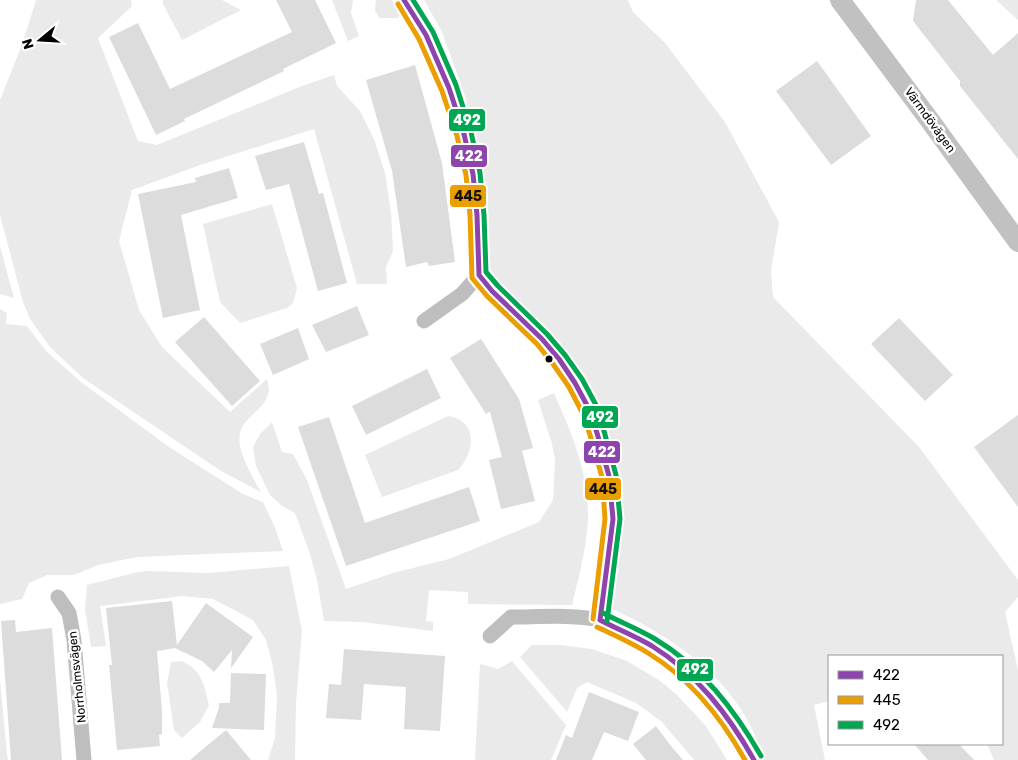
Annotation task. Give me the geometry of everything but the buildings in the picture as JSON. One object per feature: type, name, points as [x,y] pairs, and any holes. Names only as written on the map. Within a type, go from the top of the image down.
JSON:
[{"type":"main road","name":"Värmdövägen","points":[[840,0],[1018,242]]},
{"type":"street","points":[[404,0],[426,35],[449,88],[464,134],[473,174],[477,215],[479,275],[492,291],[542,339],[559,359],[575,382],[597,433],[609,476],[613,519],[600,620]]},
{"type":"street","points":[[424,321],[462,294],[479,275]]},
{"type":"street","name":"Norrholmsvägen","points":[[58,597],[69,613],[74,640],[84,760]]},
{"type":"street","points":[[490,636],[511,617],[600,620],[658,650],[684,669],[708,692],[728,716],[754,760]]},
{"type":"shaded area","points":[[36,0],[131,0],[132,6],[98,38],[138,141],[157,145],[302,86],[334,75],[337,86],[360,111],[374,139],[385,173],[391,212],[393,251],[386,267],[387,284],[357,284],[314,129],[203,164],[132,190],[119,241],[139,310],[162,347],[230,412],[267,379],[269,391],[265,401],[244,424],[239,439],[245,461],[261,492],[221,471],[83,378],[50,347],[30,319],[23,302],[0,215],[0,100],[23,42]]},
{"type":"shaded area","points":[[163,0],[222,0],[241,10],[182,40],[163,4]]},
{"type":"shaded area","points":[[332,0],[353,0],[351,13],[359,36],[348,41]]},
{"type":"shaded area","points":[[376,0],[392,0],[400,15],[398,18],[380,18],[375,11]]},
{"type":"shaded area","points":[[424,0],[628,0],[633,12],[665,43],[725,122],[779,222],[771,271],[773,297],[919,447],[1018,580],[1018,597],[1005,612],[1018,670],[1018,760],[994,760],[987,745],[1003,745],[1003,655],[828,655],[828,701],[814,705],[825,760],[764,760],[748,721],[722,684],[706,668],[651,629],[610,608],[622,514],[621,495],[614,456],[593,399],[565,353],[493,274],[486,263],[486,212],[482,165],[465,96],[442,32]]},
{"type":"shaded area","points":[[996,0],[1018,0],[1018,20]]},
{"type":"shaded area","points":[[272,204],[297,288],[293,303],[287,308],[240,323],[220,302],[203,224]]},
{"type":"shaded area","points":[[0,246],[14,298],[0,294]]},
{"type":"shaded area","points":[[0,309],[7,313],[6,324],[27,326],[46,351],[81,382],[169,447],[243,494],[263,502],[283,551],[137,557],[98,565],[74,575],[47,575],[29,583],[22,599],[0,604]]},
{"type":"shaded area","points":[[554,393],[577,450],[585,479],[587,495],[587,533],[572,605],[468,604],[468,592],[429,590],[426,621],[433,622],[433,631],[363,622],[324,621],[317,580],[295,513],[282,506],[270,495],[256,466],[253,447],[260,434],[272,422],[282,452],[293,454],[307,480],[346,589],[393,573],[449,559],[539,522],[553,500],[555,459],[538,400]]},
{"type":"shaded area","points":[[448,416],[458,419],[465,424],[469,431],[471,438],[470,446],[464,463],[458,470],[382,497],[365,455]]},
{"type":"shaded area","points":[[289,566],[302,631],[296,703],[295,760],[268,760],[275,738],[277,695],[272,662],[266,640],[253,620],[213,599],[183,596],[100,606],[106,646],[91,647],[85,609],[87,585],[138,572],[208,573]]},
{"type":"shaded area","points":[[532,645],[560,645],[592,649],[627,661],[659,680],[676,694],[706,726],[727,760],[694,760],[662,722],[636,703],[587,682],[577,688],[567,712],[520,657]]},
{"type":"shaded area","points":[[181,661],[194,668],[198,673],[209,705],[200,722],[182,738],[174,730],[167,683],[171,662]]},
{"type":"shaded area","points":[[512,661],[566,725],[551,760],[475,760],[480,664],[498,669]]},
{"type":"shaded area","points":[[0,679],[7,754],[8,760],[0,760]]},
{"type":"transit line","name":"422","points":[[404,0],[426,35],[449,88],[464,134],[473,174],[477,215],[479,275],[492,291],[542,339],[559,359],[589,409],[597,433],[609,476],[613,519],[600,620]]},
{"type":"transit line","name":"492","points":[[413,0],[433,32],[456,85],[471,132],[480,173],[486,272],[565,355],[582,379],[596,405],[616,475],[620,519],[607,621]]},
{"type":"transit line","name":"445","points":[[398,4],[419,39],[442,91],[457,136],[466,175],[470,215],[472,278],[487,296],[537,344],[553,364],[569,387],[582,412],[590,435],[602,477],[605,519],[593,619]]},
{"type":"transit line","name":"492","points":[[603,613],[655,639],[688,662],[716,690],[740,722],[761,756]]},
{"type":"transit line","name":"422","points":[[600,620],[652,646],[683,669],[722,711],[754,760]]},
{"type":"transit line","name":"445","points":[[597,627],[642,649],[664,663],[678,675],[704,700],[726,729],[745,760]]}]
